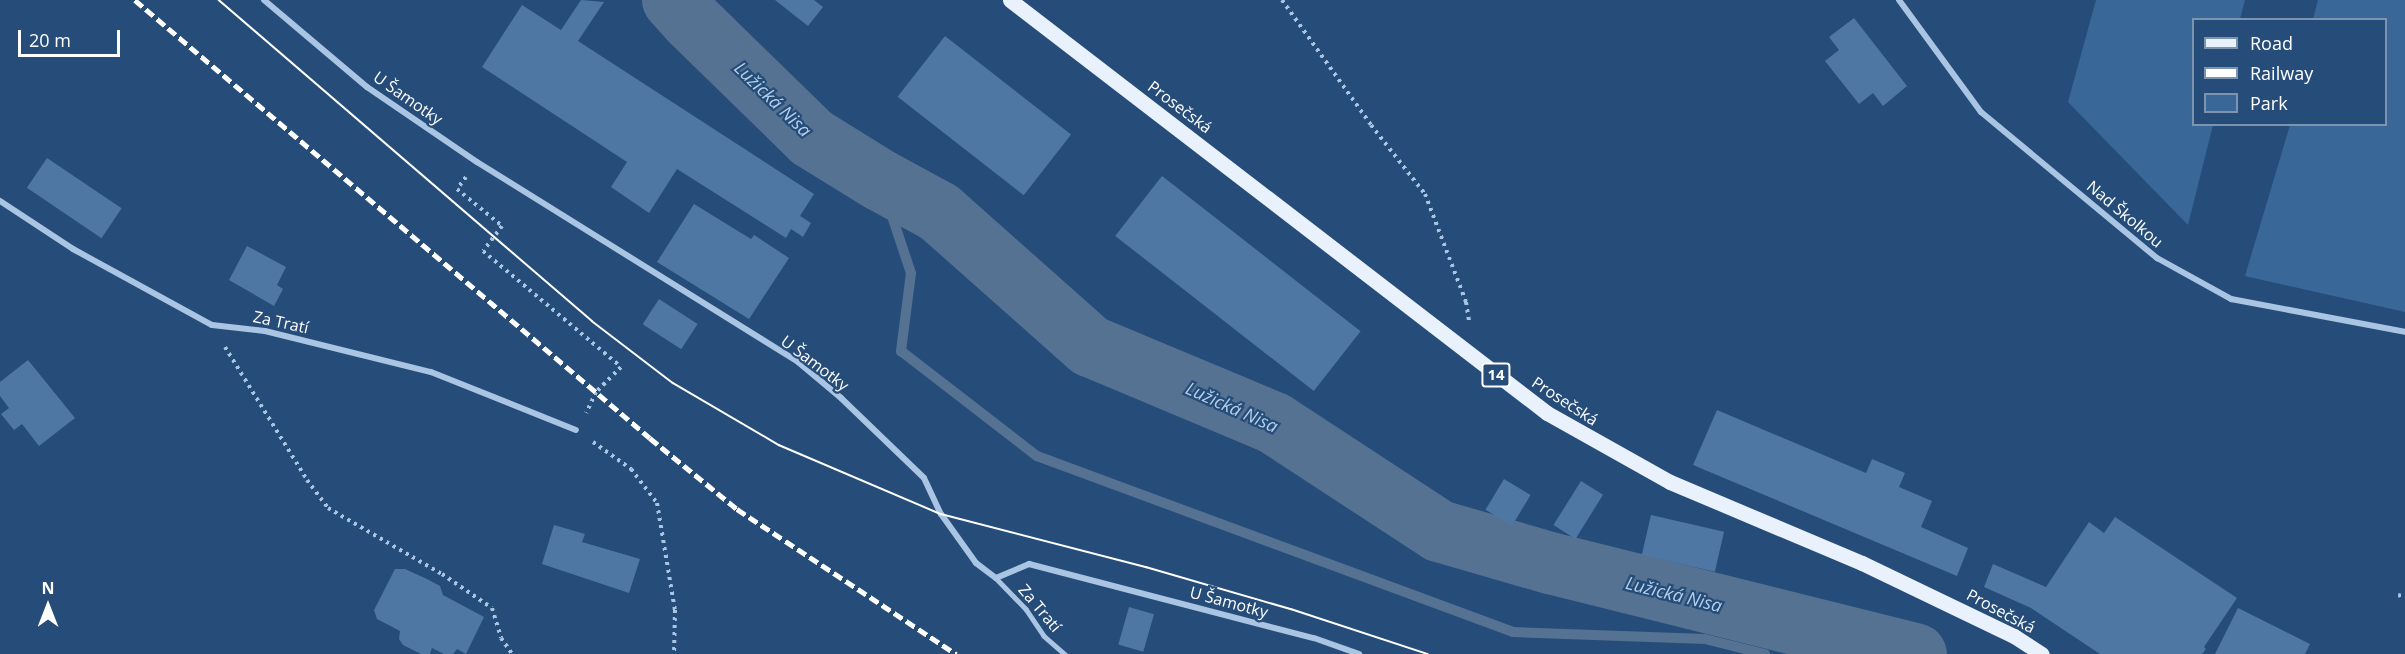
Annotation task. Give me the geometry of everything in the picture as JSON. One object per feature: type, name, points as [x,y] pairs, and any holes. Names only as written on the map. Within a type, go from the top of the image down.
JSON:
[{"type":"main road","name":"Prosečská","points":[[1010,0],[1547,413],[1670,482],[1862,562],[2014,636],[2042,654]]},
{"type":"street","name":"U Šamotky","points":[[264,0],[367,87],[458,150],[646,270],[798,362],[841,398],[924,478],[941,514],[976,563],[996,578],[1029,564],[1314,638],[1359,654]]},
{"type":"street","name":"Nad Školkou","points":[[1899,0],[1981,112],[2157,258],[2231,299],[2405,333]]},
{"type":"street","name":"Za Tratí","points":[[0,201],[73,249],[213,326],[265,331],[431,372],[576,430]]},
{"type":"lane","name":"Za Tratí","points":[[996,578],[1026,609],[1044,636],[1065,654]]},
{"type":"path","points":[[1282,0],[1371,125],[1425,194],[1466,302],[1476,360]]},
{"type":"path","points":[[458,189],[502,226],[483,251],[621,367],[596,392],[576,430],[631,469],[657,502],[675,610],[674,654]]},
{"type":"path","points":[[213,326],[290,452],[328,508],[442,574],[492,608],[501,638],[512,654]]},
{"type":"path","points":[[2398,595],[2405,597]]},
{"type":"green space","points":[[2096,0],[2245,0],[2240,18],[2192,18],[2192,126],[2213,126],[2188,225],[2068,102]]},
{"type":"green space","points":[[2318,0],[2405,0],[2405,312],[2245,276],[2290,126],[2387,126],[2387,18],[2313,18]]},
{"type":"building","points":[[581,0],[604,2],[578,41],[814,194],[800,216],[811,223],[803,237],[791,229],[786,238],[677,169],[649,213],[611,187],[627,162],[482,67],[522,5],[561,30]]},
{"type":"building","points":[[775,0],[814,0],[823,7],[808,26]]},
{"type":"building","points":[[1854,18],[1907,86],[1883,106],[1873,93],[1859,104],[1825,61],[1839,50],[1829,37]]},
{"type":"building","points":[[945,36],[1071,135],[1024,195],[898,97]]},
{"type":"building","points":[[47,158],[122,208],[101,238],[27,188]]},
{"type":"building","points":[[1162,176],[1361,331],[1314,391],[1115,236]]},
{"type":"building","points":[[694,204],[751,239],[754,235],[789,258],[749,319],[657,262]]},
{"type":"building","points":[[247,246],[286,267],[277,285],[283,289],[274,306],[229,280]]},
{"type":"building","points":[[659,299],[698,324],[681,349],[643,324]]},
{"type":"building","points":[[28,360],[75,418],[39,446],[22,424],[14,430],[1,414],[9,408],[0,396],[0,382]]},
{"type":"building","points":[[1717,410],[1866,473],[1872,459],[1905,473],[1899,487],[1932,501],[1921,527],[1968,548],[1957,576],[1693,465]]},
{"type":"building","points":[[1504,479],[1531,495],[1512,526],[1485,510]]},
{"type":"building","points":[[1581,481],[1603,495],[1575,539],[1553,525]]},
{"type":"building","points":[[1651,515],[1724,532],[1715,572],[1642,555]]},
{"type":"building","points":[[2115,517],[2237,598],[2204,647],[2206,649],[2202,654],[2100,654],[2031,608],[1984,587],[1993,564],[2046,587],[2089,522],[2104,533]]},
{"type":"building","points":[[554,525],[585,534],[582,542],[640,559],[629,593],[542,564]]},
{"type":"building","points":[[395,569],[405,569],[440,586],[443,595],[484,617],[466,654],[457,649],[453,654],[444,654],[432,648],[430,654],[421,654],[403,645],[399,639],[400,631],[377,619],[374,610]]},
{"type":"building","points":[[1129,607],[1154,614],[1143,652],[1118,644]]},
{"type":"building","points":[[2238,608],[2310,644],[2305,654],[2215,654]]},
{"type":"waterway","name":"Lužická Nisa","points":[[673,0],[812,138],[880,180],[939,212],[1090,346],[1274,423],[1439,531],[1550,563],[1916,654]]},
{"type":"waterway","points":[[880,180],[911,273],[901,351],[1037,456],[1513,632],[1705,639],[1765,654]]},
{"type":"waterway","points":[[1866,654],[1875,643]]},
{"type":"tram line","points":[[219,0],[592,321],[673,383],[779,445],[941,514],[1146,567],[1291,609],[1428,654]]},
{"type":"railway","points":[[135,0],[650,438],[737,509],[956,654]]}]
